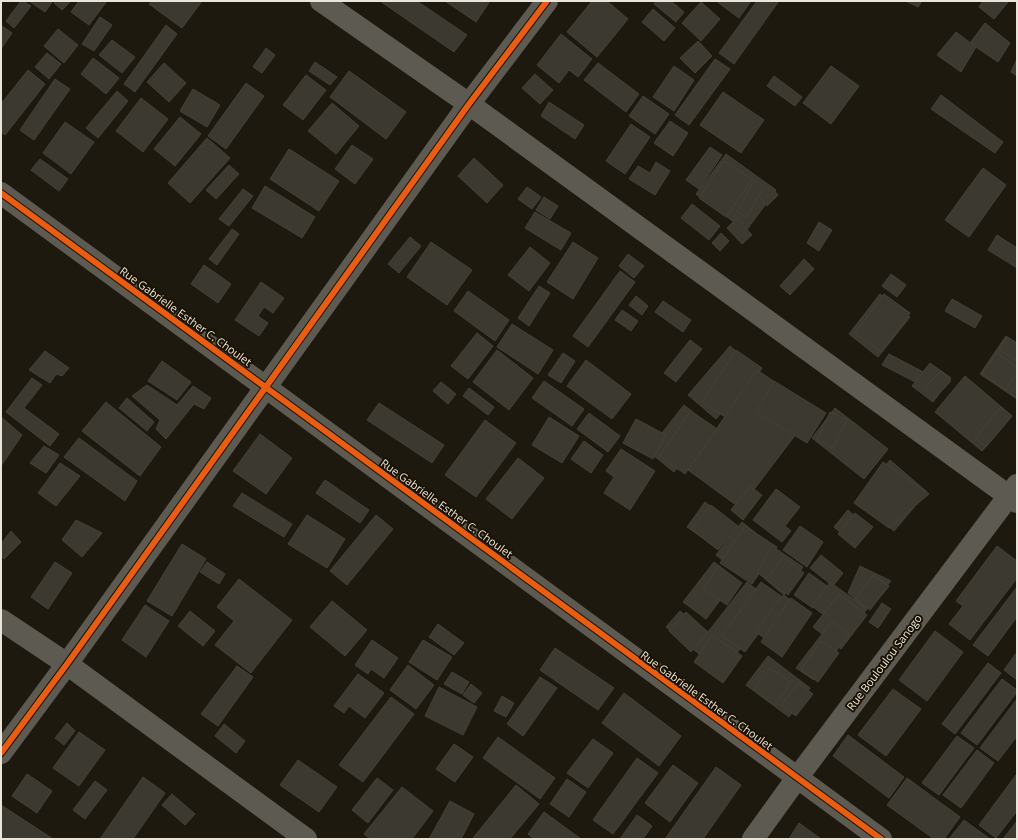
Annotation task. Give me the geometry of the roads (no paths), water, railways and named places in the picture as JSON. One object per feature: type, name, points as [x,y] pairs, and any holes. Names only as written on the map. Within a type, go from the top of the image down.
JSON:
[{"type":"street","points":[[322,1],[469,104],[1014,494]]},
{"type":"street","points":[[1,753],[67,664],[469,104],[546,1]]},
{"type":"street","name":"Rue Gabrielle Esther C. Choulet","points":[[1,193],[881,839]]},
{"type":"street","name":"Rue Bouloulou Sanogo","points":[[753,839],[796,778],[1014,494]]},
{"type":"street","points":[[1,620],[67,664],[306,839]]}]
